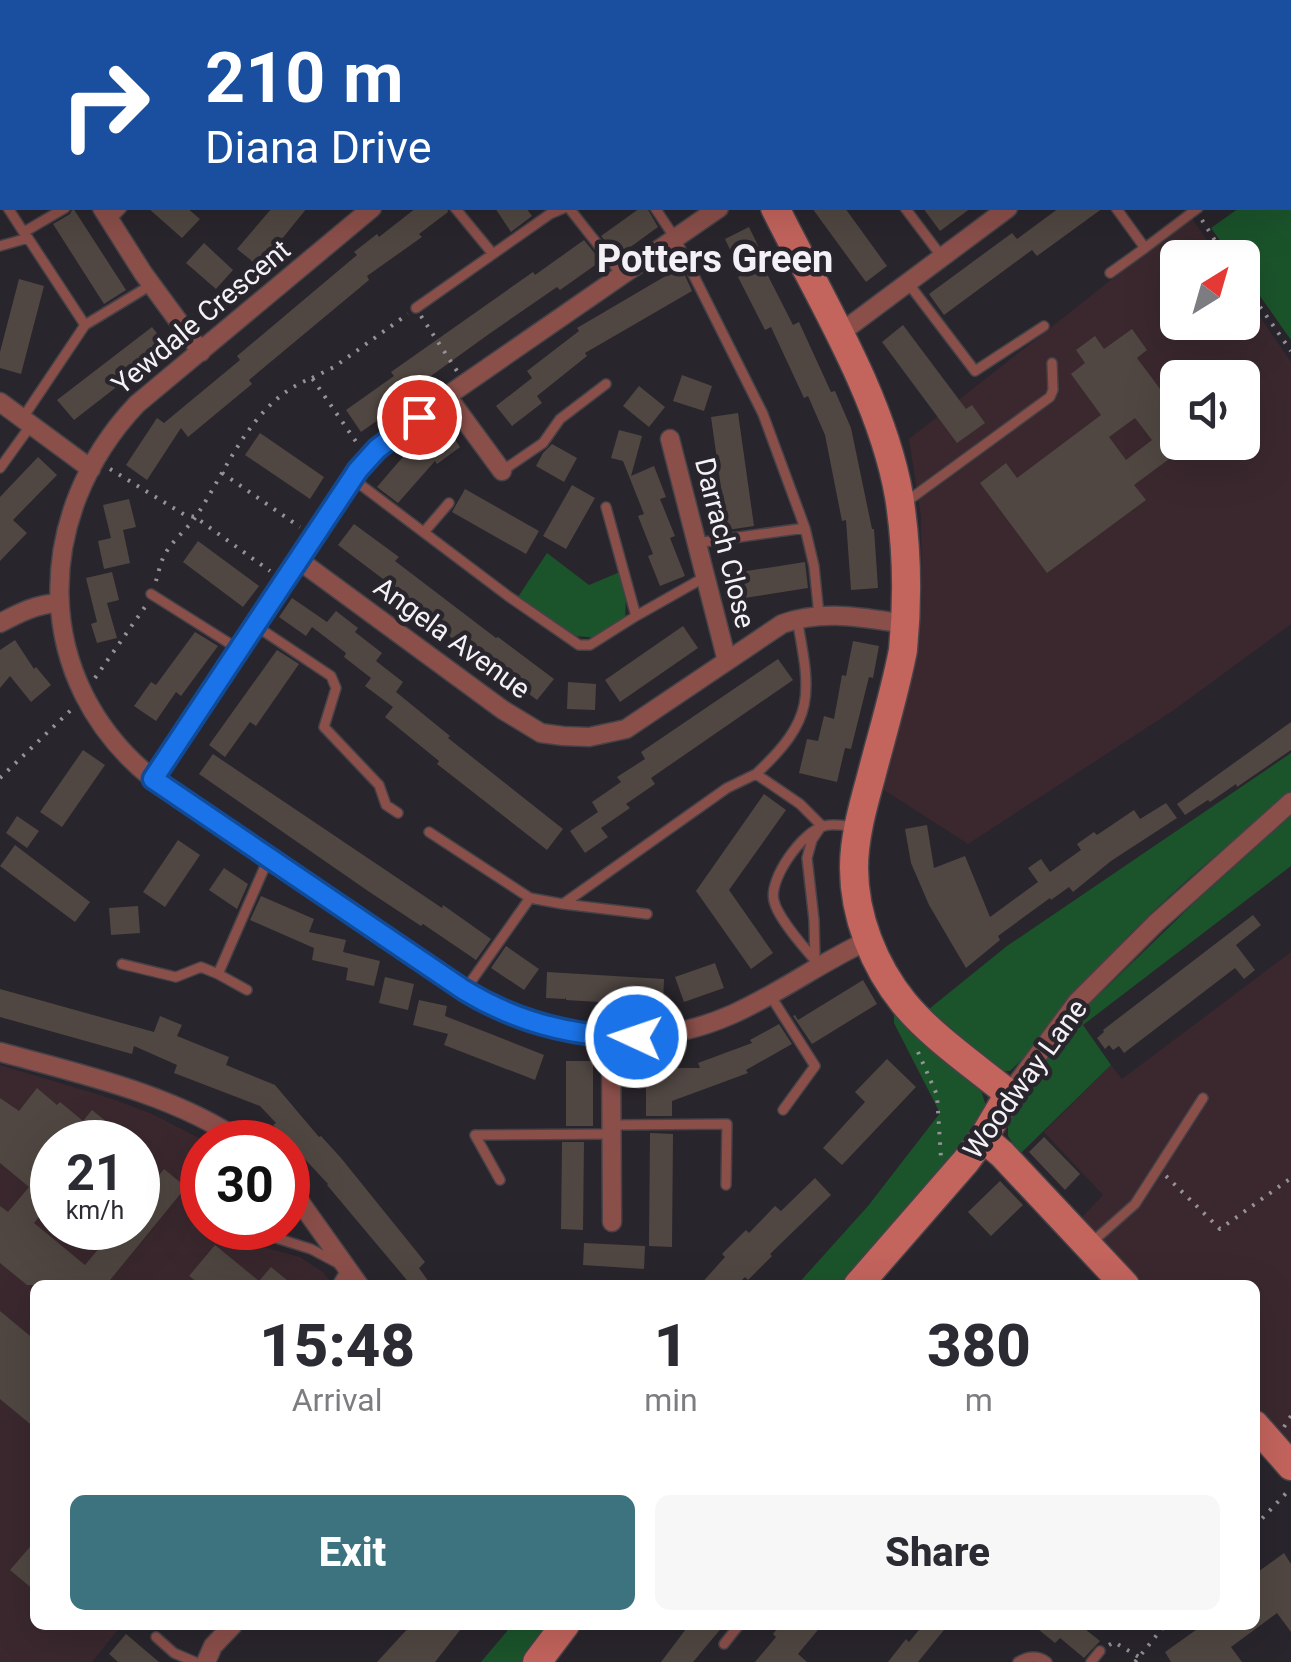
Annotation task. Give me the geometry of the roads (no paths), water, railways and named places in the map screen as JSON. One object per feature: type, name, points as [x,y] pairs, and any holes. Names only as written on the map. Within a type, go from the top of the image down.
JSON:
[{"type":"street","name":"Yewdale Crescent","points":[[370,210],[137,404],[119,423],[91,469],[68,523],[58,604],[79,702],[120,749],[153,779],[464,990],[549,1028],[611,1037],[694,1028],[770,995],[818,963],[867,941]]},
{"type":"street","points":[[153,779],[353,479],[377,449],[716,210]]},
{"type":"street","points":[[776,210],[868,396],[900,506],[905,546],[906,624],[897,679],[859,827],[854,877],[867,941],[905,1004],[1008,1094]]},
{"type":"street","points":[[838,334],[1005,210]]},
{"type":"street","points":[[111,212],[151,285],[201,352]]},
{"type":"street","points":[[447,396],[502,471]]},
{"type":"street","points":[[0,402],[91,469]]},
{"type":"street","name":"Darrach Close","points":[[670,439],[727,662]]},
{"type":"street","name":"Angela Avenue","points":[[300,560],[503,710],[541,732],[563,736],[589,737],[626,729],[782,624],[797,618],[819,615],[906,624]]},
{"type":"street","points":[[0,624],[27,609],[58,604]]},
{"type":"street","name":"Woodway Lane","points":[[862,1280],[983,1138],[1008,1094],[1077,1002],[1156,922],[1291,802]]},
{"type":"street","points":[[611,1037],[612,1222]]},
{"type":"street","points":[[0,1052],[132,1090],[203,1120]]},
{"type":"street","points":[[983,1138],[1119,1280]]},
{"type":"street","points":[[310,1222],[342,1277]]},
{"type":"street","points":[[1269,1427],[1291,1466]]},
{"type":"street","points":[[206,1662],[228,1630]]},
{"type":"street","points":[[536,1662],[562,1630]]},
{"type":"lane","points":[[9,210],[85,324]]},
{"type":"lane","points":[[0,246],[26,235],[62,210]]},
{"type":"lane","points":[[457,210],[493,254]]},
{"type":"lane","points":[[416,308],[550,214],[561,210]]},
{"type":"lane","points":[[573,210],[622,275]]},
{"type":"lane","points":[[656,210],[676,238],[763,414],[805,528],[819,615]]},
{"type":"lane","points":[[907,210],[942,256]]},
{"type":"lane","points":[[1118,210],[1146,248]]},
{"type":"lane","points":[[1110,272],[1194,210]]},
{"type":"lane","points":[[908,283],[975,371],[1044,326]]},
{"type":"lane","points":[[0,468],[85,324],[151,285]]},
{"type":"lane","points":[[900,506],[1050,396],[1052,363]]},
{"type":"lane","points":[[502,471],[543,443],[560,419],[606,384]]},
{"type":"lane","points":[[353,479],[579,645],[590,645],[705,577]]},
{"type":"lane","points":[[424,532],[448,503]]},
{"type":"lane","points":[[606,507],[636,616]]},
{"type":"lane","points":[[696,543],[805,528]]},
{"type":"lane","points":[[152,594],[240,650]]},
{"type":"lane","points":[[563,904],[727,788],[756,774],[782,750],[796,729],[806,701],[807,673],[797,618]]},
{"type":"lane","points":[[256,626],[331,676],[336,688],[324,727],[380,785],[386,805],[398,814]]},
{"type":"lane","points":[[756,774],[800,804],[822,826]]},
{"type":"lane","points":[[818,963],[774,905],[772,889],[810,832],[834,824],[859,827]]},
{"type":"lane","points":[[818,963],[807,858],[812,840],[822,826]]},
{"type":"lane","points":[[429,832],[530,898],[647,914]]},
{"type":"lane","points":[[218,974],[269,857]]},
{"type":"lane","points":[[464,990],[530,898]]},
{"type":"lane","points":[[122,964],[176,977],[201,966],[247,990]]},
{"type":"lane","points":[[770,995],[815,1066],[783,1110]]},
{"type":"lane","points":[[1088,1246],[1135,1204],[1203,1098]]},
{"type":"lane","points":[[500,1180],[475,1135],[727,1124],[726,1184]]},
{"type":"lane","points":[[310,1249],[342,1277]]},
{"type":"lane","points":[[724,1644],[735,1630]]},
{"type":"lane","points":[[156,1637],[174,1653],[195,1662]]},
{"type":"lane","points":[[1092,1662],[1100,1652]]},
{"type":"lane","points":[[1018,1662],[1027,1657],[1047,1662]]},
{"type":"district","name":"Potters Green","points":[[715,259]]}]
